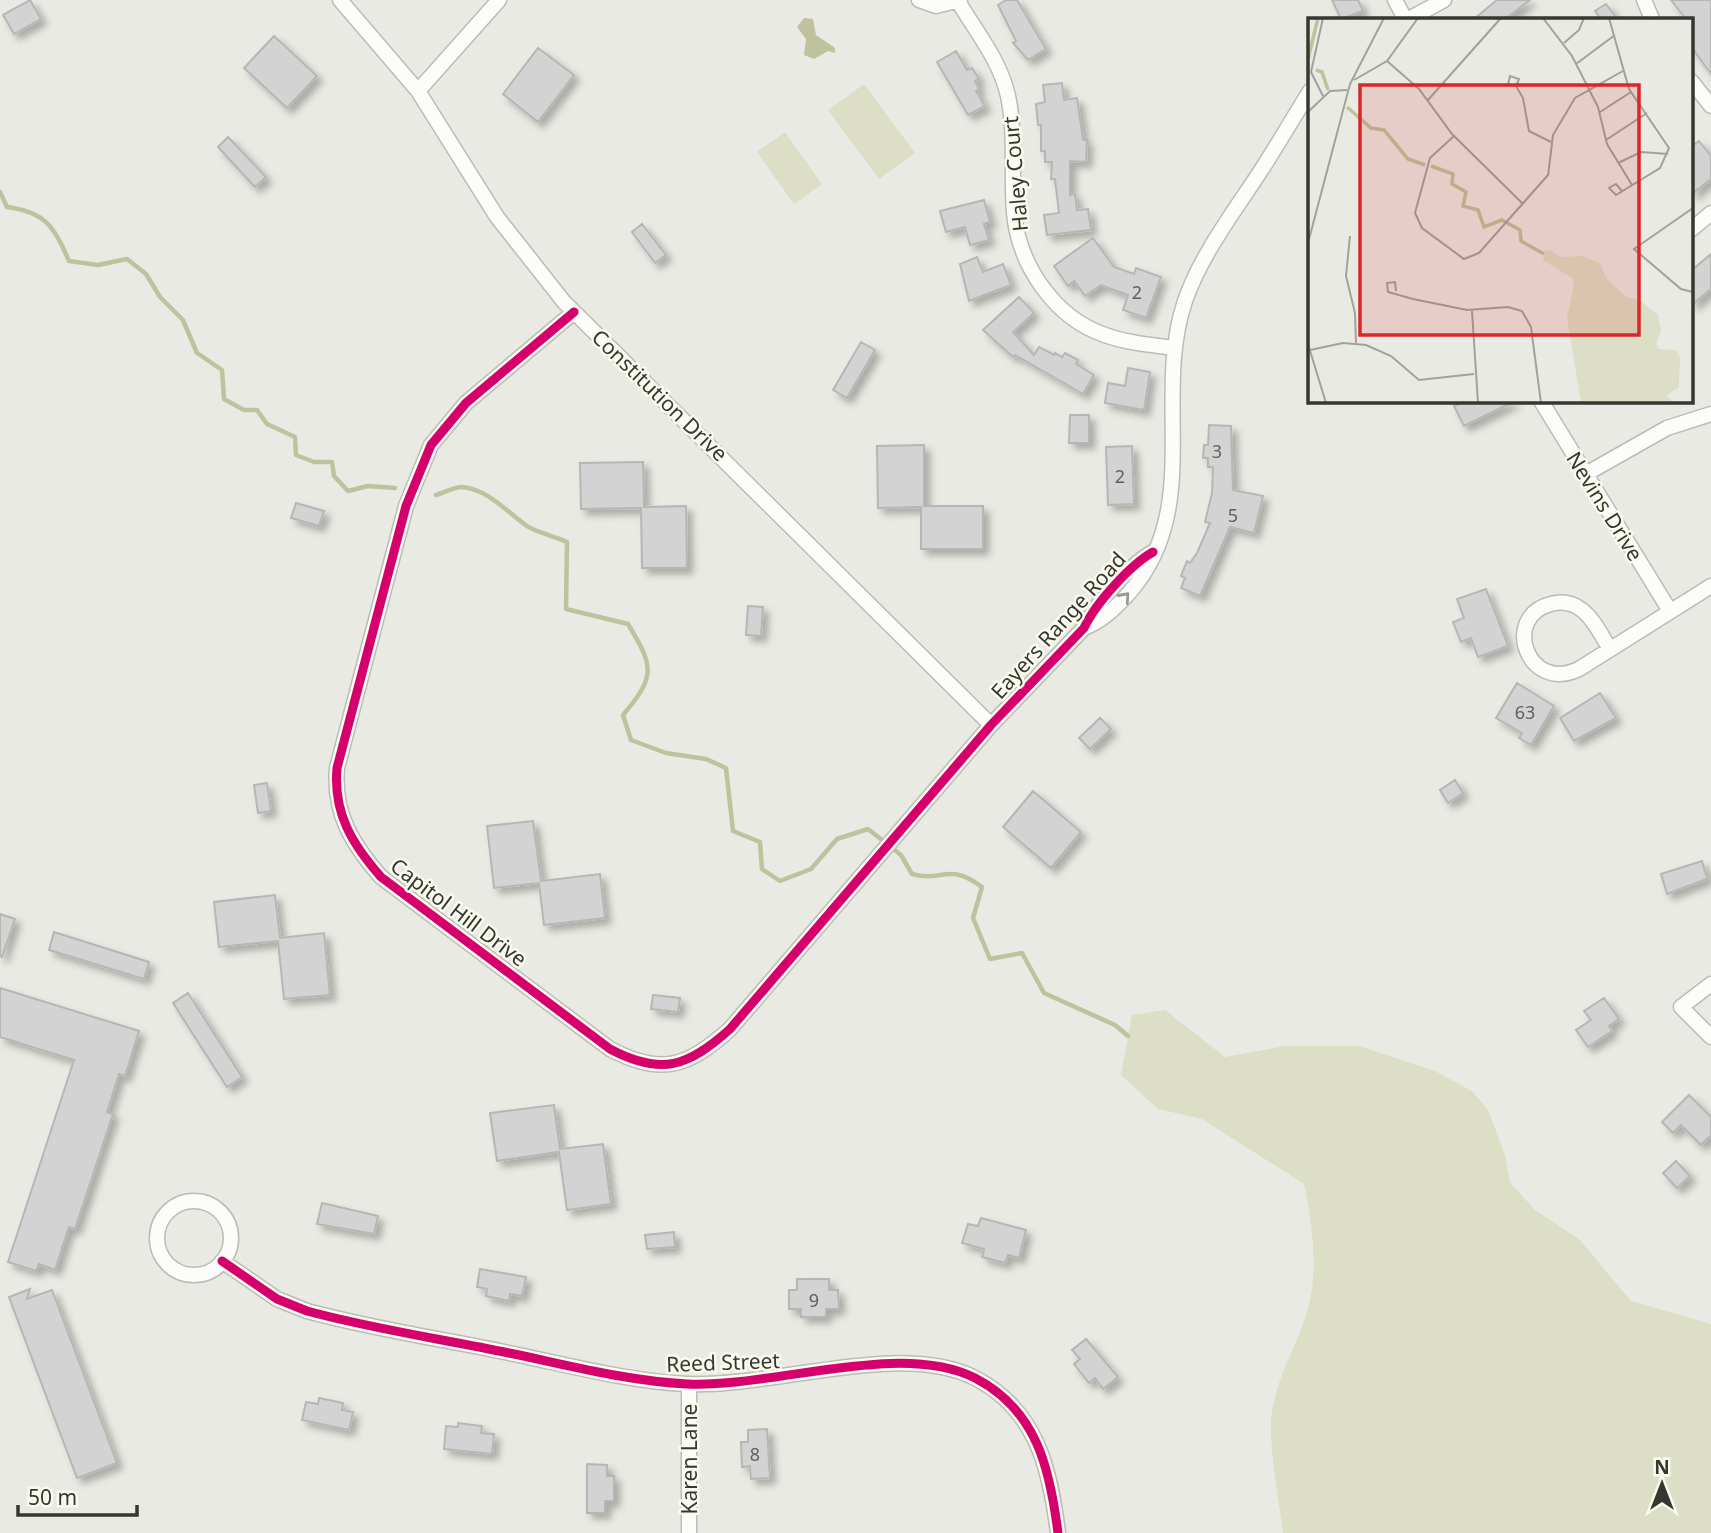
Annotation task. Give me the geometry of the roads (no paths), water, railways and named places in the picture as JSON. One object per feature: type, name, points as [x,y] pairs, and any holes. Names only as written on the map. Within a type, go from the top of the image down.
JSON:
[{"type":"street","name":"Constitution Drive","points":[[340,0],[418,91],[497,217],[574,312],[991,725]]},
{"type":"street","points":[[418,91],[499,0]]},
{"type":"street","name":"Haley Court","points":[[919,0],[936,6],[959,1],[1002,75],[1011,118],[1017,234],[1034,275],[1053,300],[1085,326],[1134,343],[1174,348]]},
{"type":"street","points":[[1395,0],[1406,18]]},
{"type":"street","points":[[1409,18],[1444,0]]},
{"type":"street","points":[[1644,0],[1652,18]]},
{"type":"street","points":[[1694,85],[1711,106]]},
{"type":"street","name":"Eayers Range Road","points":[[991,725],[1084,628],[1103,621],[1150,565],[1165,526],[1172,495],[1174,348],[1184,303],[1198,272],[1308,94]]},
{"type":"street","points":[[1694,227],[1711,213]]},
{"type":"street","name":"Capitol Hill Drive","points":[[574,312],[466,403],[431,444],[406,506],[337,768],[338,806],[343,824],[358,851],[398,893],[472,944],[610,1049],[637,1063],[651,1066],[679,1062],[714,1044],[744,1015],[991,725]]},
{"type":"street","name":"Nevins Drive","points":[[1542,402],[1670,611]]},
{"type":"street","points":[[1584,475],[1667,428],[1711,414]]},
{"type":"street","points":[[1610,649],[1588,616],[1569,604],[1554,603],[1539,609],[1525,628],[1526,651],[1535,664],[1548,673],[1572,673],[1711,586]]},
{"type":"street","points":[[1711,984],[1681,1007],[1711,1037]]},
{"type":"street","points":[[191,1201],[215,1208],[229,1229],[229,1246],[222,1261],[202,1273],[186,1273],[171,1267],[158,1247],[158,1231],[164,1216],[176,1206],[191,1201]]},
{"type":"street","name":"Reed Street","points":[[222,1261],[277,1299],[323,1315],[625,1376],[689,1384],[759,1381],[896,1363],[924,1363],[960,1371],[992,1388],[1020,1413],[1031,1428],[1052,1484],[1058,1533]]},
{"type":"street","name":"Karen Lane","points":[[689,1384],[689,1533]]},
{"type":"waterway","points":[[0,192],[7,207],[31,213],[47,223],[69,261],[98,265],[127,259],[146,274],[160,297],[183,320],[197,353],[222,370],[224,399],[244,410],[257,410],[267,424],[295,437],[296,455],[314,462],[332,462],[334,476],[348,491],[368,486],[395,488]]},
{"type":"waterway","points":[[436,495],[459,487],[480,492],[530,528],[567,542],[566,609],[628,624],[647,661],[646,680],[623,715],[631,740],[666,753],[706,759],[726,768],[733,831],[760,842],[762,869],[780,881],[811,869],[837,839],[868,829],[901,855],[912,874],[961,875],[982,887],[973,918],[990,959],[1022,953],[1044,993],[1115,1025],[1128,1036]]}]
